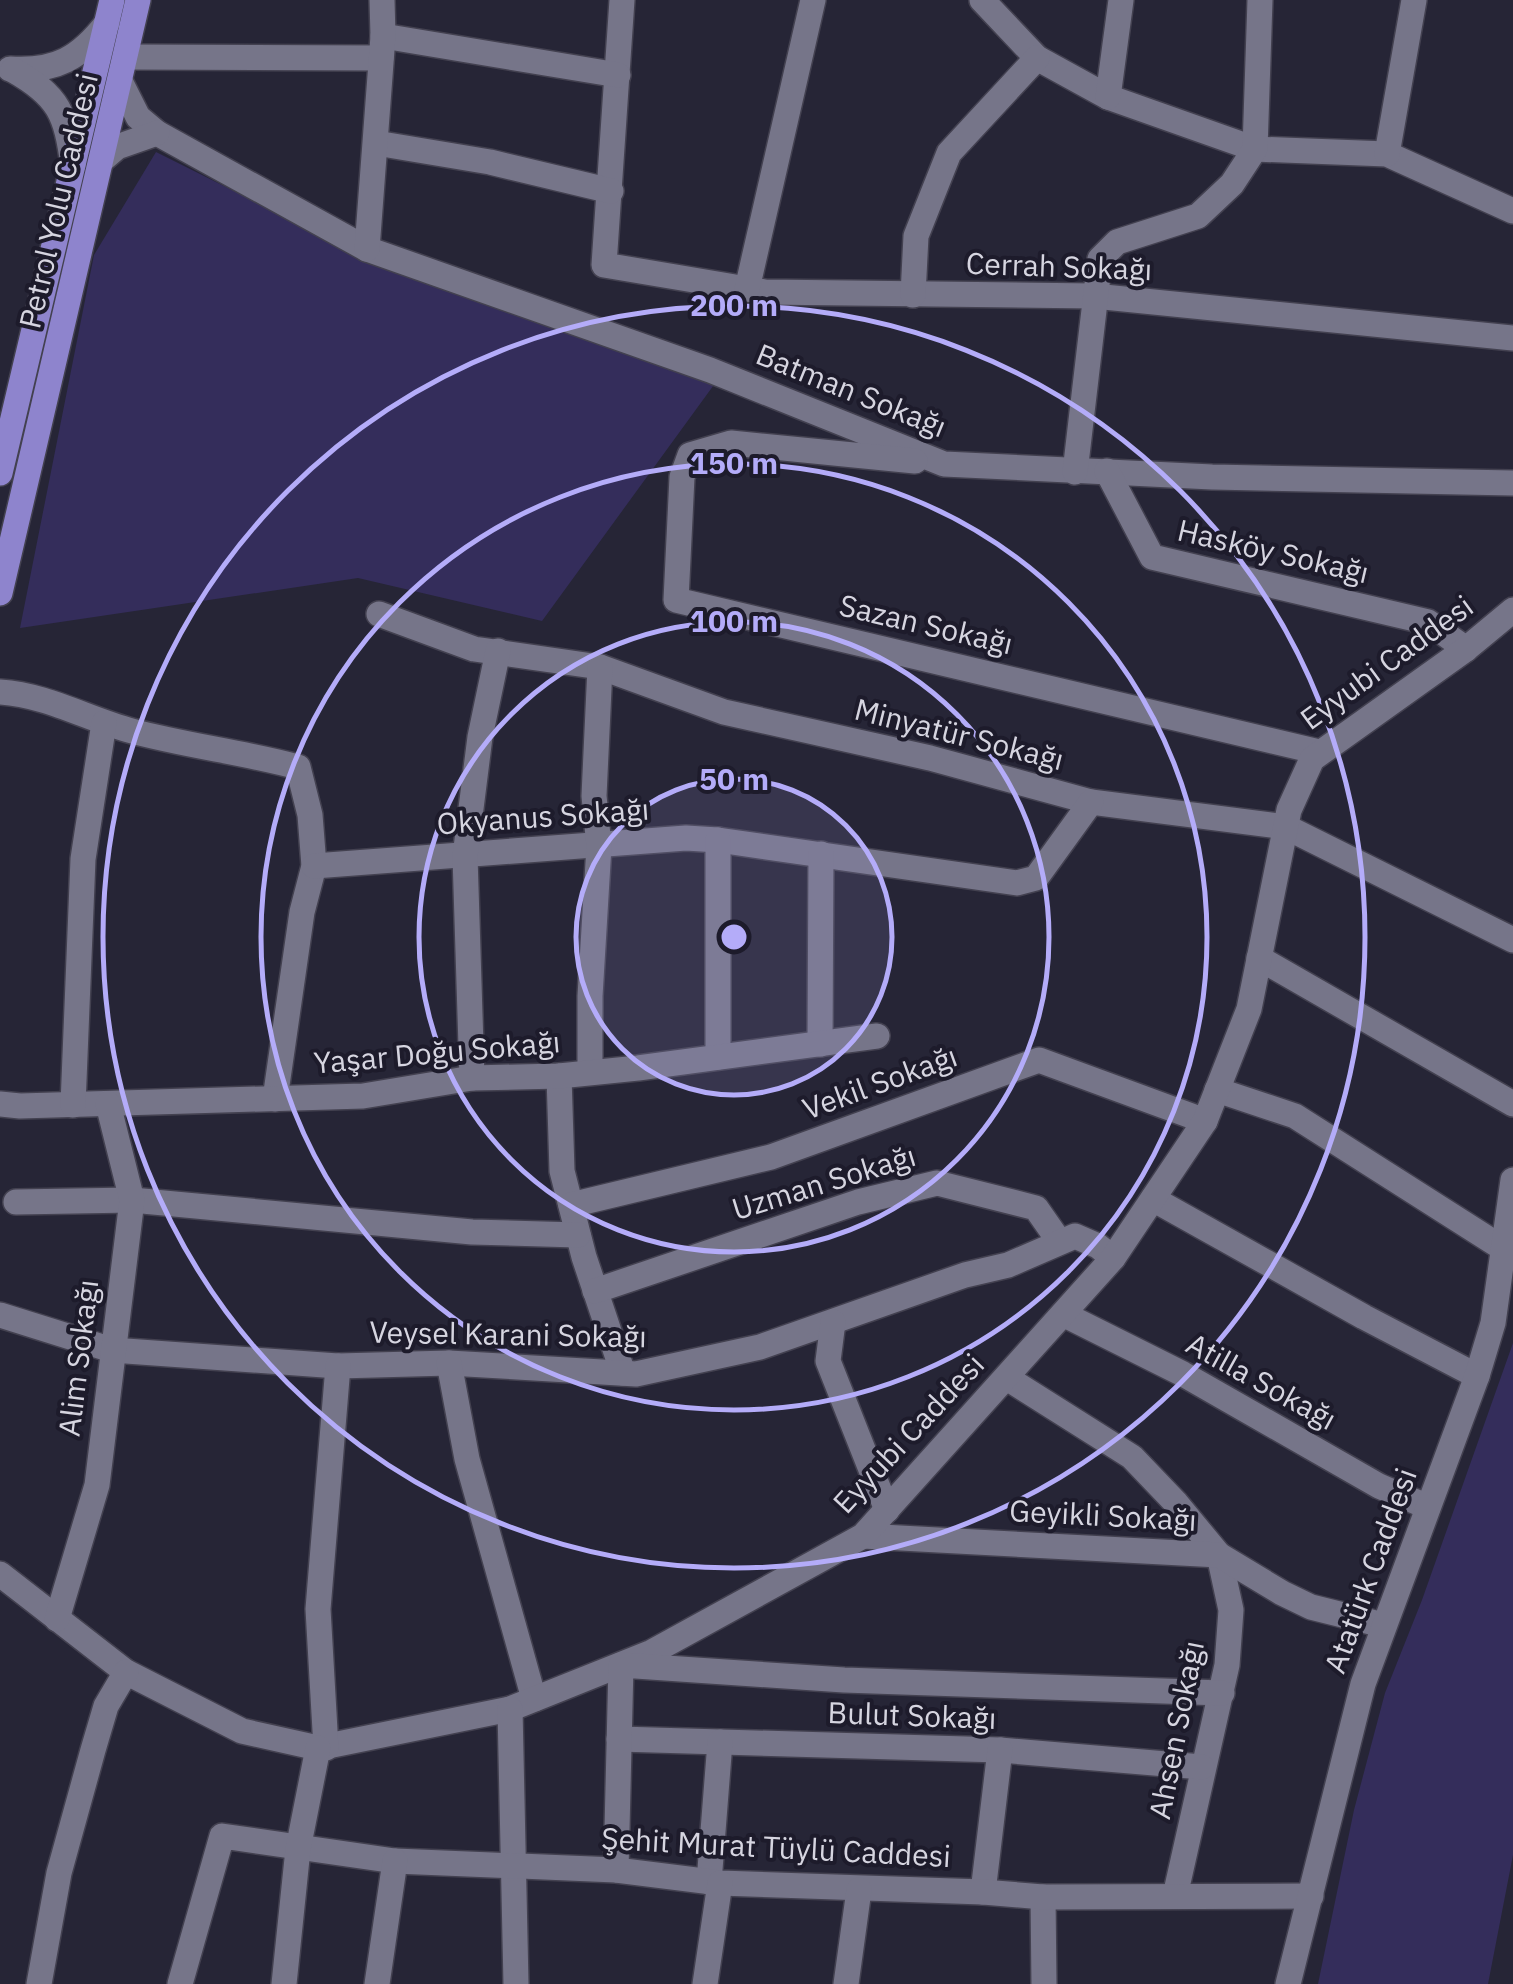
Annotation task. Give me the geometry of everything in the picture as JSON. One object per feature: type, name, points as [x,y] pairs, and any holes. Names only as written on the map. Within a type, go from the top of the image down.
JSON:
[{"type":"main road","name":"Petrol Yolu Caddesi","points":[[0,592],[138,0]]},
{"type":"main road","name":"Petrol Yolu Caddesi","points":[[0,473],[109,11]]},
{"type":"street","points":[[367,248],[382,0]]},
{"type":"street","points":[[376,143],[490,162],[611,191],[622,0]]},
{"type":"street","points":[[746,289],[813,0]]},
{"type":"street","points":[[982,0],[1037,58],[1108,97],[1255,149],[1387,154],[1513,209]]},
{"type":"street","points":[[1108,97],[1121,0]]},
{"type":"street","points":[[1075,472],[1100,258],[1117,242],[1198,216],[1232,184],[1255,149],[1260,0]]},
{"type":"street","points":[[1387,154],[1414,0]]},
{"type":"street","points":[[6,69],[44,68],[77,56],[109,11]]},
{"type":"street","points":[[127,57],[382,47],[618,74]]},
{"type":"street","points":[[914,294],[916,236],[949,152],[1037,58]]},
{"type":"street","points":[[6,69],[48,93],[64,115],[74,170]]},
{"type":"street","points":[[121,83],[138,117],[157,134]]},
{"type":"street","points":[[103,159],[117,147],[157,134]]},
{"type":"street","name":"Batman Sokağı","points":[[157,134],[367,248],[710,370],[944,464],[1212,477],[1513,483]]},
{"type":"street","name":"Cerrah Sokağı","points":[[611,191],[604,265],[764,292],[1094,296],[1513,338]]},
{"type":"street","name":"Sazan Sokağı","points":[[944,464],[731,443],[690,455],[682,477],[676,600],[1319,752]]},
{"type":"street","name":"Hasköy Sokağı","points":[[1107,471],[1152,557],[1428,622],[1466,650]]},
{"type":"street","name":"Eyyubi Caddesi","points":[[2,1581],[126,1672],[242,1731],[322,1748],[510,1709],[652,1652],[863,1536],[1113,1258],[1205,1121],[1249,1009],[1289,810],[1312,758],[1466,650],[1513,610]]},
{"type":"street","name":"Minyatür Sokağı","points":[[378,614],[474,649],[600,667],[724,712],[930,758],[1091,802],[1286,827],[1513,940]]},
{"type":"street","points":[[1466,650],[1513,623]]},
{"type":"street","points":[[472,1078],[465,856],[480,737],[498,652]]},
{"type":"street","points":[[590,1072],[590,996],[599,846],[594,796],[600,667]]},
{"type":"street","points":[[0,692],[49,700],[104,723],[155,737],[248,753],[298,767],[310,815],[314,866],[302,912],[275,1098]]},
{"type":"street","points":[[73,1104],[83,859],[104,723]]},
{"type":"street","name":"Okyanus Sokağı","points":[[314,866],[686,838],[1017,883],[1036,878],[1091,802]]},
{"type":"street","points":[[718,840],[718,1057]]},
{"type":"street","points":[[820,1044],[821,854]]},
{"type":"street","points":[[1259,958],[1513,1104]]},
{"type":"street","name":"Yaşar Doğu Sokağı","points":[[0,1104],[363,1096],[472,1078],[560,1076],[877,1036]]},
{"type":"street","name":"Vekil Sokağı","points":[[570,1205],[771,1157],[1038,1060],[1205,1121]]},
{"type":"street","points":[[560,1076],[562,1171],[623,1374]]},
{"type":"street","points":[[1218,1090],[1295,1116],[1504,1248]]},
{"type":"street","name":"Alim Sokağı","points":[[57,1619],[97,1485],[132,1200],[108,1104]]},
{"type":"street","name":"Atatürk Caddesi","points":[[1288,1984],[1363,1684],[1477,1376],[1503,1326],[1504,1248],[1513,1180]]},
{"type":"street","name":"Uzman Sokağı","points":[[596,1291],[858,1202],[937,1182],[1036,1208],[1059,1241]]},
{"type":"street","points":[[16,1202],[132,1200],[472,1232],[578,1234]]},
{"type":"street","points":[[1152,1200],[1477,1376]]},
{"type":"street","points":[[1059,1241],[1075,1236],[1113,1258]]},
{"type":"street","name":"Veysel Karani Sokağı","points":[[0,1315],[112,1350],[338,1366],[449,1363],[636,1374],[760,1347],[965,1275],[1008,1265],[1059,1241]]},
{"type":"street","name":"Atilla Sokağı","points":[[1062,1314],[1183,1374],[1379,1486],[1428,1506]]},
{"type":"street","points":[[834,1322],[828,1361],[887,1510]]},
{"type":"street","points":[[449,1363],[467,1459],[534,1699]]},
{"type":"street","points":[[284,1984],[298,1849],[322,1748],[318,1609],[338,1366]]},
{"type":"street","points":[[1007,1378],[1132,1458],[1219,1555]]},
{"type":"street","name":"Geyikli Sokağı","points":[[863,1536],[1219,1555],[1282,1593],[1312,1606],[1383,1625]]},
{"type":"street","name":"Ahsen Sokağı","points":[[1175,1896],[1222,1693],[1230,1610],[1219,1555]]},
{"type":"street","points":[[616,1870],[622,1665],[844,1680],[1222,1693]]},
{"type":"street","points":[[38,1984],[59,1873],[93,1750],[106,1706],[126,1672]]},
{"type":"street","points":[[510,1709],[516,1984]]},
{"type":"street","name":"Bulut Sokağı","points":[[619,1739],[1000,1750],[1202,1767]]},
{"type":"street","points":[[705,1984],[720,1742]]},
{"type":"street","points":[[984,1892],[1000,1750]]},
{"type":"street","name":"Şehit Murat Tüylü Caddesi","points":[[180,1984],[222,1836],[395,1862],[616,1870],[714,1882],[859,1890],[984,1892],[1043,1898],[1311,1896]]},
{"type":"street","points":[[378,1984],[395,1862]]},
{"type":"street","points":[[846,1984],[859,1890]]},
{"type":"street","points":[[1043,1898],[1044,1984]]},
{"type":"shaded area","points":[[156,152],[402,275],[716,382],[542,621],[358,578],[20,628],[94,255]]},
{"type":"shaded area","points":[[1513,1343],[1513,1855],[1488,1984],[1318,1984],[1354,1810],[1385,1693]]}]
